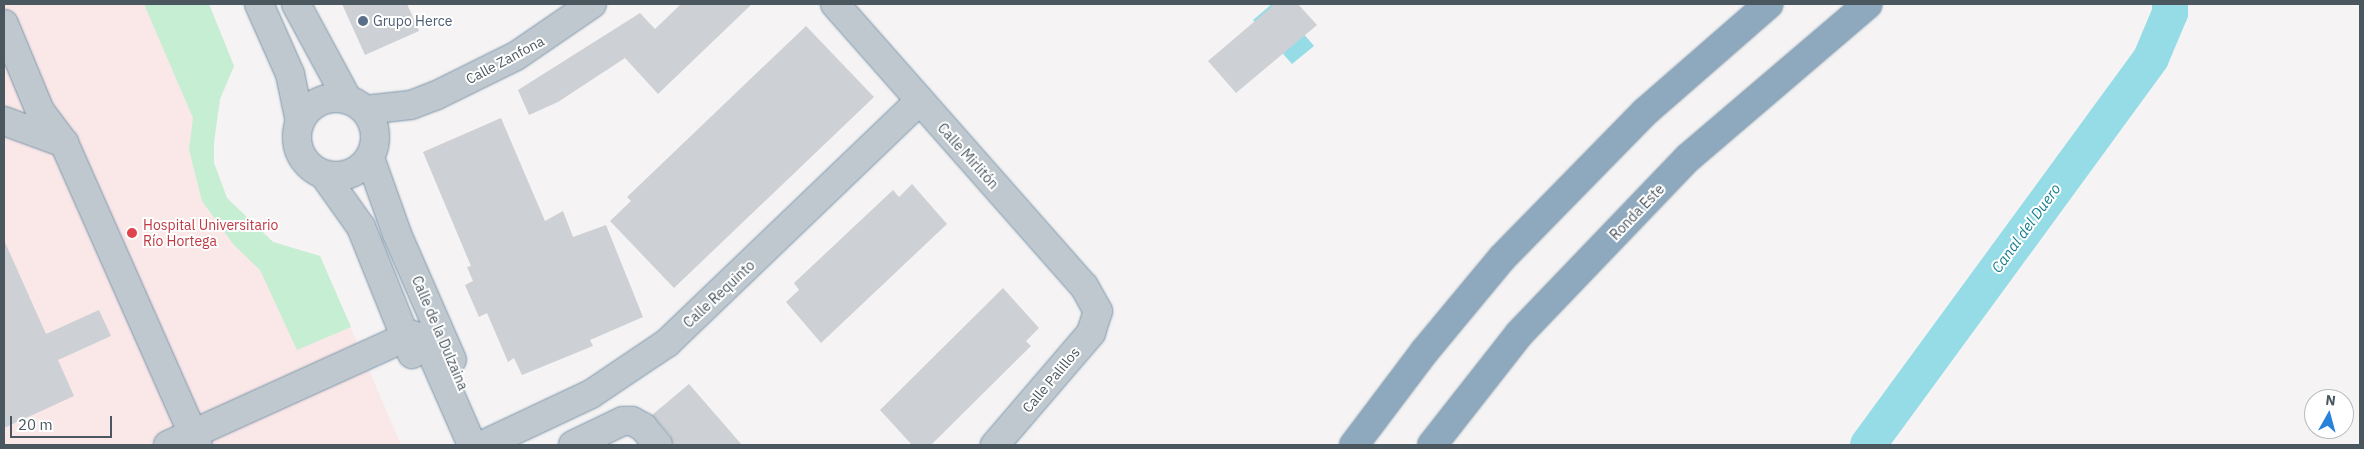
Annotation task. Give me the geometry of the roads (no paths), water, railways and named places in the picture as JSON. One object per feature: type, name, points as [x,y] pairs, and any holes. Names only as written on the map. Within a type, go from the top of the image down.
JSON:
[{"type":"highway","points":[[1354,445],[1424,352],[1502,258],[1645,112],[1770,4]]},
{"type":"highway","name":"Ronda Este","points":[[1432,445],[1519,334],[1689,157],[1868,4]]},
{"type":"street","points":[[259,4],[290,74],[300,122],[299,148],[309,164],[324,174],[361,227],[451,445]]},
{"type":"street","name":"Calle de la Dulzaina","points":[[296,4],[365,125],[392,220],[482,445]]},
{"type":"street","name":"Calle Zanfona","points":[[365,125],[516,56],[592,4]]},
{"type":"street","name":"Calle Mirlitón","points":[[835,4],[1084,286],[1098,311]]},
{"type":"street","points":[[4,24],[40,111],[64,143],[196,440]]},
{"type":"street","points":[[300,122],[317,104],[329,98],[365,125],[350,174],[324,174]]},
{"type":"street","name":"Calle Requinto","points":[[482,445],[591,394],[667,343],[919,101]]},
{"type":"street","points":[[4,121],[64,143]]},
{"type":"street","name":"Calle de la Dulzaina","points":[[392,220],[388,250],[411,302],[405,336],[421,337],[426,343],[482,445]]},
{"type":"street","name":"Calle Palillos","points":[[995,445],[1091,333],[1098,311]]},
{"type":"street","points":[[168,445],[196,440],[405,336]]},
{"type":"street","points":[[573,445],[623,421],[632,421],[643,427],[658,445]]},
{"type":"water","points":[[1272,4],[1278,4],[1314,46],[1292,64],[1253,20]]},
{"type":"waterway","name":"Canal del Duero","points":[[1868,445],[2151,58],[2170,13],[2170,4]]},
{"type":"place","name":"Grupo Herce","points":[[363,21]]},
{"type":"place","name":"Hospital Universitario Río Hortega","points":[[132,233]]}]
